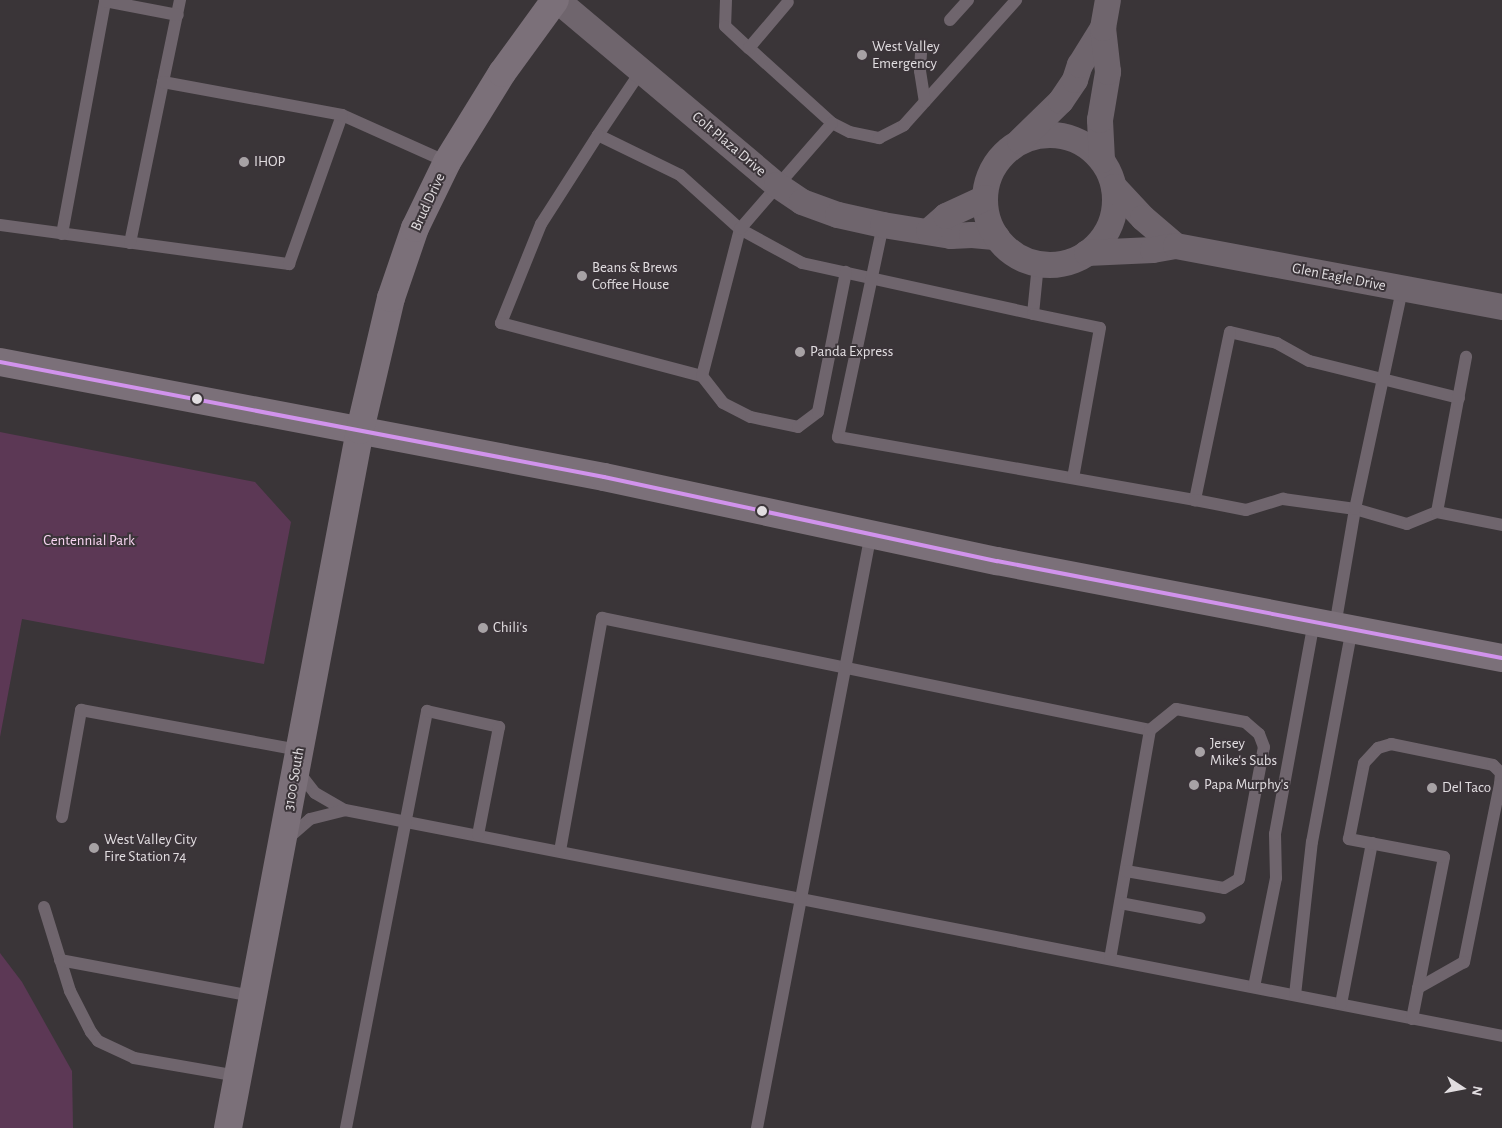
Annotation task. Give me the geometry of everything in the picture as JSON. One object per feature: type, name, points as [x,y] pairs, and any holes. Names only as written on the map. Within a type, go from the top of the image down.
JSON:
[{"type":"main road","name":"Brud Drive","points":[[360,430],[380,339],[400,268],[415,228],[447,162],[497,80],[556,0]]},
{"type":"main road","points":[[0,362],[604,477],[997,561],[1502,658]]},
{"type":"main road","name":"3100 South","points":[[228,1128],[360,430]]},
{"type":"street","name":"Colt Plaza Drive","points":[[556,0],[777,185],[802,202],[823,211],[883,225],[950,236],[997,237]]},
{"type":"street","points":[[1102,160],[1100,120],[1108,72],[1103,28],[1108,0]]},
{"type":"street","points":[[1015,145],[1029,138],[1061,135],[1076,140],[1090,148],[1102,160],[1110,173],[1114,187],[1115,206],[1110,224],[1101,241],[1087,253],[1063,264],[1038,264],[1015,254],[997,237],[990,225],[986,198],[991,173],[1001,158],[1061,101],[1075,80],[1080,65],[1103,28]]},
{"type":"street","name":"Glen Eagle Drive","points":[[1114,187],[1143,218],[1176,246]]},
{"type":"street","points":[[928,231],[946,216],[986,198]]},
{"type":"street","name":"Glen Eagle Drive","points":[[1087,253],[1153,250],[1176,246],[1502,308]]},
{"type":"lane","points":[[62,234],[105,0],[178,15]]},
{"type":"lane","points":[[130,243],[180,0]]},
{"type":"lane","points":[[726,0],[726,26],[832,123],[850,132],[879,138],[904,125],[1016,0]]},
{"type":"lane","points":[[950,20],[968,0]]},
{"type":"lane","points":[[749,48],[788,2]]},
{"type":"lane","points":[[921,53],[920,71],[926,102]]},
{"type":"lane","points":[[641,71],[541,224],[501,323],[702,376],[723,403],[751,417],[798,427],[818,412],[846,272]]},
{"type":"lane","points":[[163,82],[342,116],[447,162]]},
{"type":"lane","points":[[0,225],[290,264],[342,116]]},
{"type":"lane","points":[[702,376],[740,229],[832,123]]},
{"type":"lane","points":[[598,135],[680,175],[740,229],[802,263],[1100,328],[1073,478]]},
{"type":"lane","points":[[883,225],[838,438],[1246,510],[1283,499],[1355,508],[1408,524],[1437,512],[1502,525]]},
{"type":"lane","points":[[1033,314],[1038,264]]},
{"type":"lane","points":[[1295,995],[1334,625],[1355,508],[1402,289]]},
{"type":"lane","points":[[1196,500],[1230,332],[1277,343],[1309,361],[1459,398]]},
{"type":"lane","points":[[1437,512],[1466,357]]},
{"type":"lane","points":[[757,1128],[871,534]]},
{"type":"lane","points":[[560,851],[602,618],[846,666],[1150,730]]},
{"type":"lane","points":[[1254,988],[1276,878],[1276,834],[1334,625]]},
{"type":"lane","points":[[1110,960],[1150,730],[1176,709],[1245,722],[1259,734],[1264,747],[1239,880],[1224,888],[1126,871]]},
{"type":"lane","points":[[62,816],[81,710],[298,759],[315,793],[345,810],[1502,1035]]},
{"type":"lane","points":[[346,1128],[428,711],[499,727],[478,835]]},
{"type":"lane","points":[[1412,1019],[1418,988],[1444,857],[1349,839],[1364,763],[1378,748],[1391,744],[1493,765],[1501,773],[1464,962],[1418,988]]},
{"type":"lane","points":[[282,844],[310,819],[345,810]]},
{"type":"lane","points":[[1341,1004],[1372,844]]},
{"type":"lane","points":[[1120,903],[1200,918]]},
{"type":"lane","points":[[44,907],[70,990],[91,1032],[98,1041],[107,1047],[134,1058],[238,1076]]},
{"type":"lane","points":[[60,960],[253,996]]},
{"type":"green space","name":"Centennial Park","points":[[0,432],[255,482],[291,522],[264,664],[22,619],[0,737]]},
{"type":"green space","points":[[0,953],[22,982],[72,1071],[73,1128],[0,1128]]},
{"type":"transit line","name":"74","points":[[0,362],[604,477],[997,561],[1502,658]]},
{"type":"place","name":"West Valley Emergency","points":[[862,55]]},
{"type":"place","name":"IHOP","points":[[244,162]]},
{"type":"place","name":"Beans & Brews Coffee House","points":[[582,276]]},
{"type":"place","name":"Panda Express","points":[[800,352]]},
{"type":"place","name":"Chili's","points":[[483,628]]},
{"type":"place","name":"Jersey Mike's Subs","points":[[1200,752]]},
{"type":"place","name":"Papa Murphy's","points":[[1194,785]]},
{"type":"place","name":"Del Taco","points":[[1432,788]]},
{"type":"place","name":"West Valley City Fire Station 74","points":[[94,848]]}]
